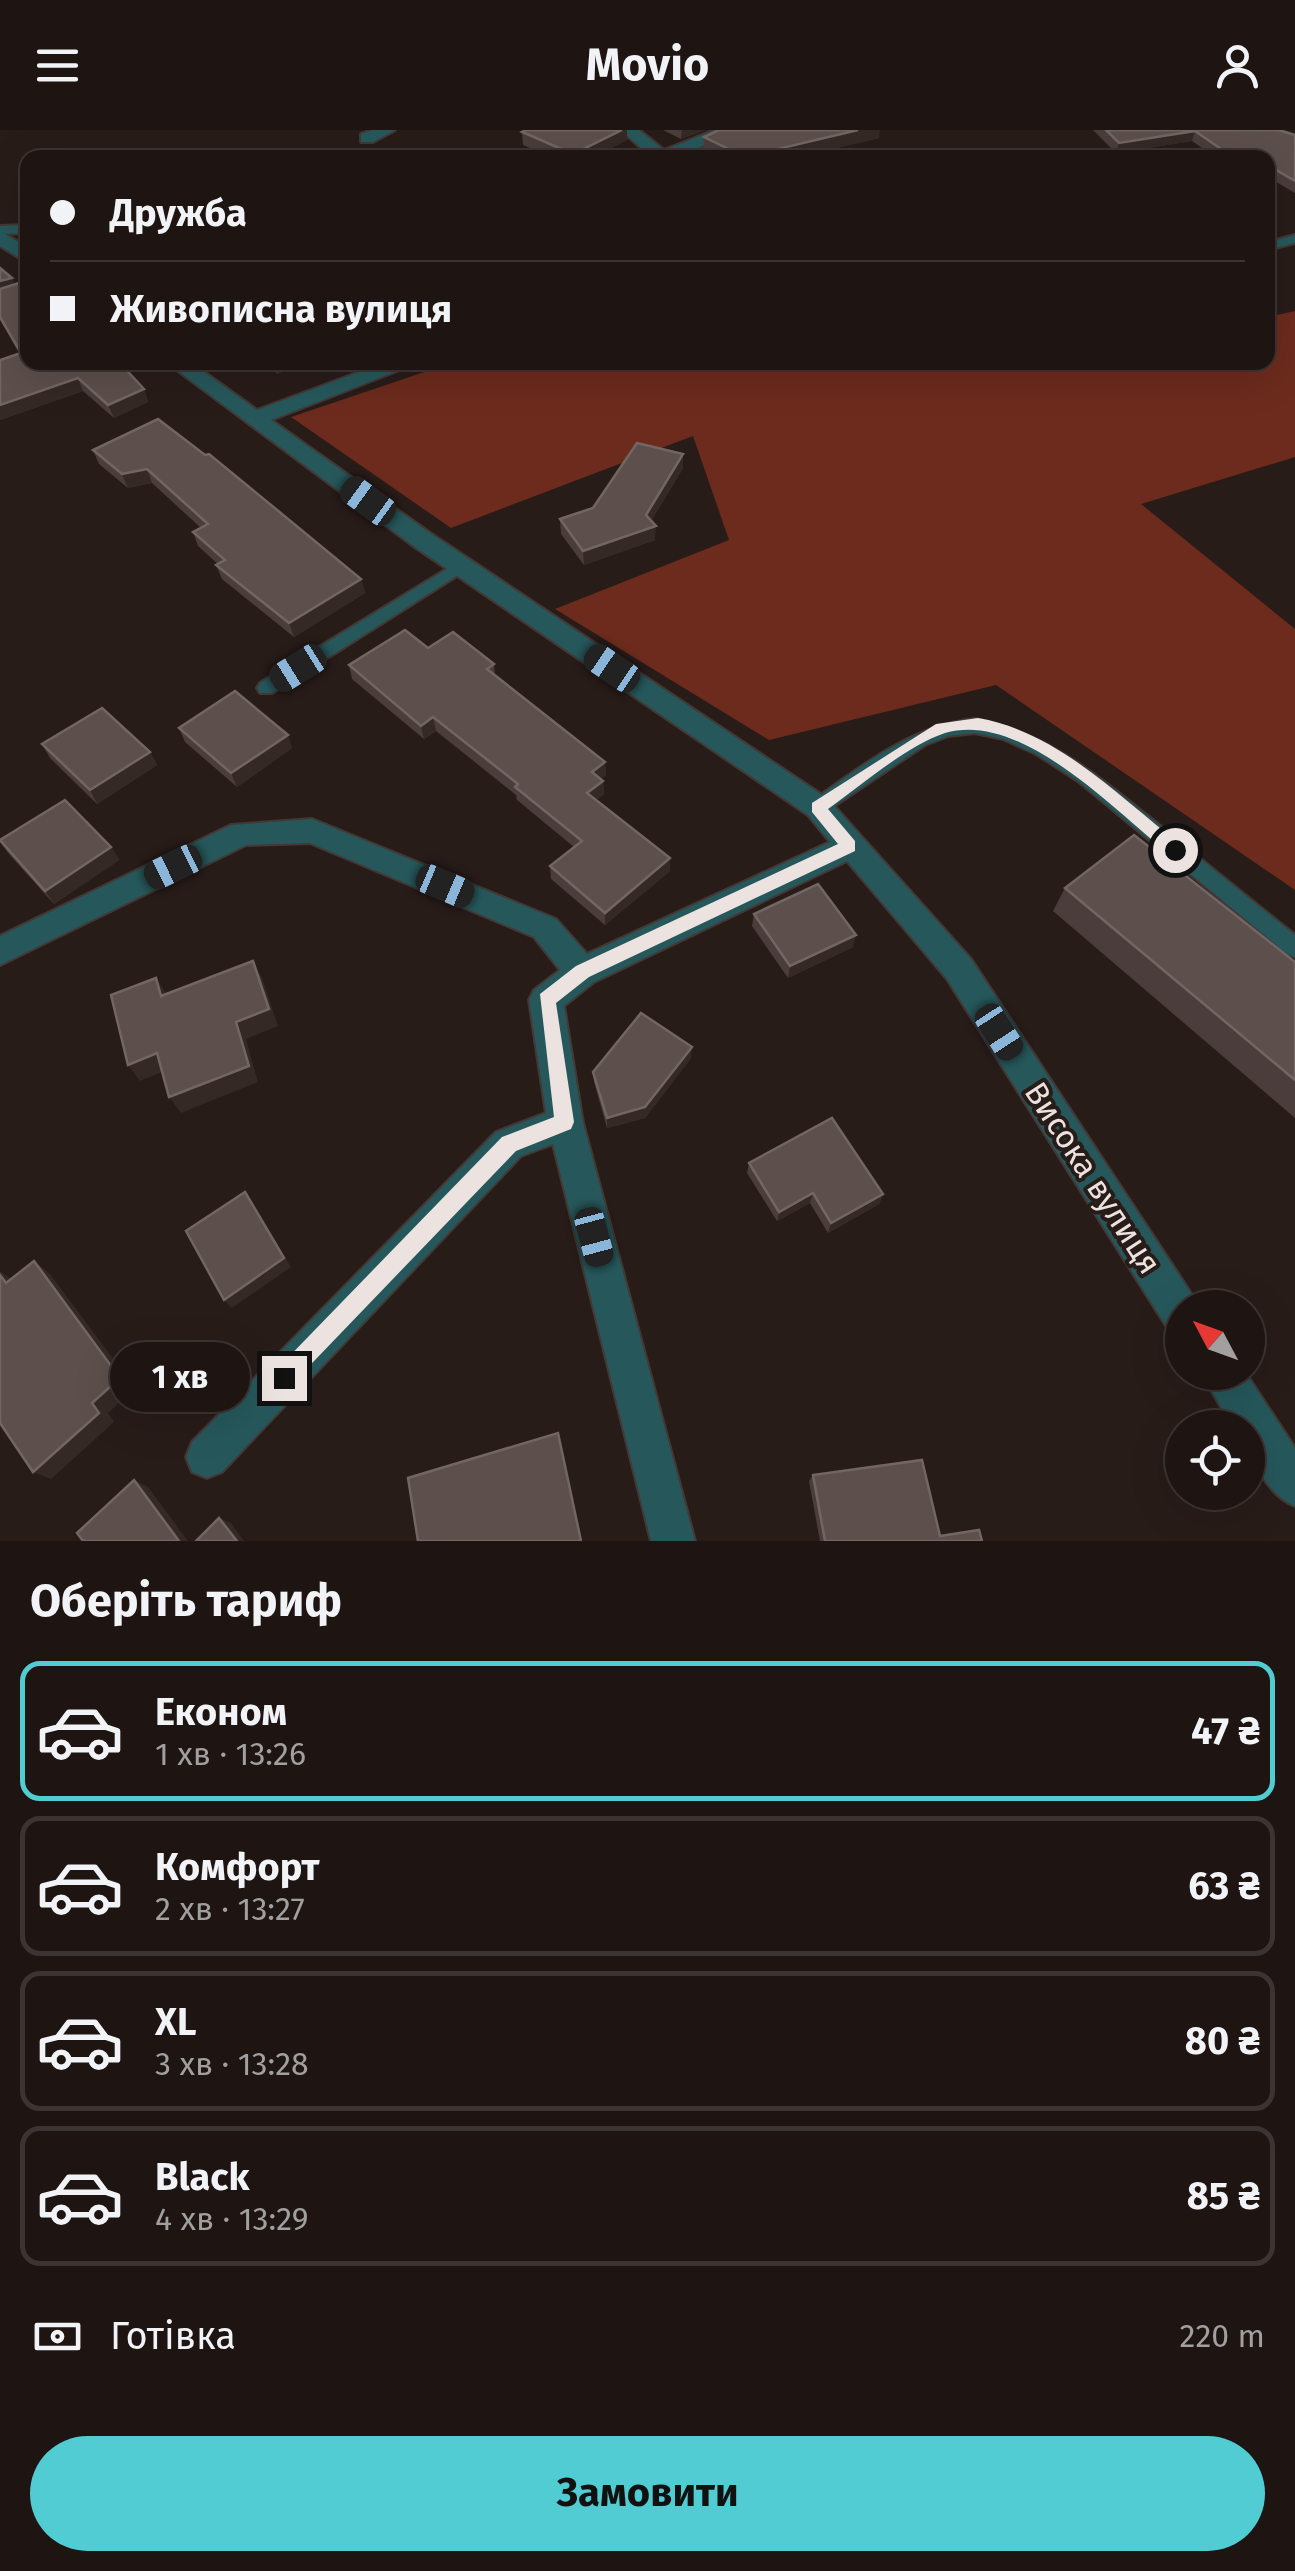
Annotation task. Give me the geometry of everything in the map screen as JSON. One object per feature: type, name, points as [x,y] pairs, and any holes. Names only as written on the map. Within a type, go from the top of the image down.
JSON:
[{"type":"street","points":[[367,138],[387,130]]},
{"type":"street","points":[[629,130],[653,150]]},
{"type":"street","points":[[679,150],[730,130]]},
{"type":"street","points":[[0,234],[20,250]]},
{"type":"street","name":"Висока вулиця","points":[[187,370],[460,566],[818,808],[958,969],[1166,1290]]},
{"type":"street","points":[[254,419],[384,370]]},
{"type":"street","points":[[0,951],[242,833],[312,831],[546,928],[582,972]]},
{"type":"street","points":[[673,1541],[564,1122],[546,1000],[582,972],[850,846]]},
{"type":"street","points":[[207,1457],[509,1144],[564,1122]]},
{"type":"street","points":[[1232,1390],[1295,1485]]},
{"type":"lane","points":[[266,688],[460,566]]},
{"type":"lane","points":[[818,808],[942,728],[978,724],[1008,729],[1049,749],[1085,776],[1295,948]]},
{"type":"shaded area","points":[[1295,311],[1295,457],[1141,504],[1295,629],[1295,890],[996,685],[769,740],[555,609],[729,540],[693,436],[451,528],[291,417],[430,370],[1275,370],[1275,315]]},
{"type":"building","points":[[622,130],[581,150],[564,150],[522,132]]},
{"type":"building","points":[[719,130],[858,130],[773,150],[731,150],[704,137]]},
{"type":"building","points":[[1106,130],[1279,130],[1295,135],[1295,181],[1275,169],[1275,150],[1222,150],[1195,131],[1119,143]]},
{"type":"building","points":[[0,268],[12,278],[0,281]]},
{"type":"building","points":[[20,283],[20,351],[0,317],[0,289]]},
{"type":"building","points":[[20,353],[20,370],[126,370],[144,389],[108,405],[78,378],[0,405],[0,360]]},
{"type":"building","points":[[158,419],[205,455],[209,454],[361,579],[289,623],[216,565],[225,560],[193,532],[208,524],[147,469],[122,474],[93,450]]},
{"type":"building","points":[[637,443],[683,454],[646,515],[656,526],[583,551],[560,519],[593,508]]},
{"type":"building","points":[[405,630],[428,648],[453,632],[494,664],[487,669],[605,762],[592,772],[603,781],[587,793],[670,858],[605,913],[550,866],[582,841],[433,717],[421,726],[349,665]]},
{"type":"building","points":[[235,691],[288,735],[231,773],[179,728]]},
{"type":"building","points":[[102,708],[150,752],[90,790],[42,744]]},
{"type":"building","points":[[65,800],[111,847],[45,891],[0,840]]},
{"type":"building","points":[[1134,835],[1295,962],[1295,1080],[1065,888]]},
{"type":"building","points":[[818,884],[856,935],[790,966],[754,914]]},
{"type":"building","points":[[253,961],[269,1009],[236,1022],[249,1066],[169,1097],[157,1053],[128,1065],[111,995],[156,978],[161,996]]},
{"type":"building","points":[[641,1013],[692,1047],[645,1107],[607,1118],[593,1072]]},
{"type":"building","points":[[832,1118],[883,1194],[831,1223],[813,1193],[779,1212],[749,1163]]},
{"type":"building","points":[[245,1192],[284,1258],[224,1300],[186,1231]]},
{"type":"building","points":[[34,1261],[120,1378],[92,1403],[99,1413],[33,1472],[0,1423],[0,1275],[6,1283]]},
{"type":"building","points":[[558,1433],[581,1541],[418,1541],[408,1478]]},
{"type":"building","points":[[922,1460],[940,1536],[979,1530],[982,1541],[825,1541],[813,1475]]},
{"type":"building","points":[[134,1480],[179,1541],[83,1541],[77,1533]]},
{"type":"building","points":[[219,1518],[237,1541],[196,1541]]},
{"type":"route","points":[[284,1378],[509,1144],[564,1122],[546,1000],[582,972],[850,846],[818,808],[880,764],[942,728],[978,724],[1008,729],[1049,749],[1175,850]]}]
